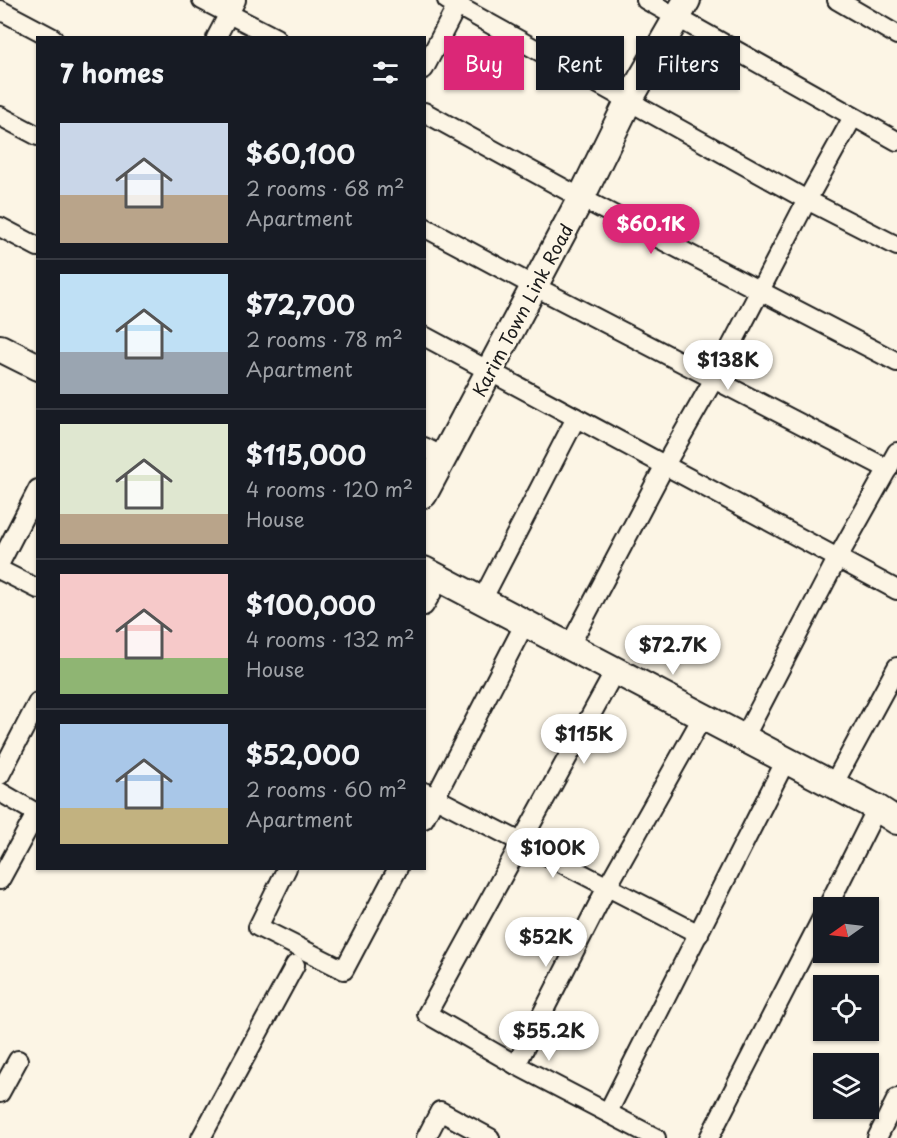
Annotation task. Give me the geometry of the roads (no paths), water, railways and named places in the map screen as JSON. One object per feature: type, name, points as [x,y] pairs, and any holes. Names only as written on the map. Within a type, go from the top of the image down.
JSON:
[{"type":"street","points":[[202,0],[232,7],[273,36]]},
{"type":"street","points":[[645,0],[682,9],[853,117],[897,141]]},
{"type":"street","points":[[837,0],[897,35]]},
{"type":"street","points":[[426,65],[455,2],[628,102],[807,200],[897,246]]},
{"type":"street","points":[[217,36],[232,7]]},
{"type":"street","name":"Karim Town Link Road","points":[[426,486],[435,452],[490,372],[628,102],[682,9]]},
{"type":"street","points":[[3,10],[49,36]]},
{"type":"street","points":[[426,113],[580,198],[897,362]]},
{"type":"street","points":[[0,116],[36,135]]},
{"type":"street","points":[[569,646],[853,117]]},
{"type":"street","points":[[0,227],[36,246]]},
{"type":"street","points":[[426,228],[888,470]]},
{"type":"street","points":[[426,337],[897,590]]},
{"type":"street","points":[[0,348],[36,366]]},
{"type":"street","points":[[482,600],[576,418]]},
{"type":"street","points":[[744,738],[837,559],[897,452]]},
{"type":"street","points":[[0,563],[36,493]]},
{"type":"street","points":[[0,570],[36,588]]},
{"type":"street","points":[[426,598],[432,574],[887,815],[834,897]]},
{"type":"street","points":[[426,811],[430,795],[525,623]]},
{"type":"street","points":[[833,785],[897,667]]},
{"type":"street","points":[[615,671],[427,1014],[516,1065],[656,1138]]},
{"type":"street","points":[[0,776],[36,706]]},
{"type":"street","points":[[516,1065],[607,887],[703,716]]},
{"type":"street","points":[[608,1112],[786,760]]},
{"type":"street","points":[[0,792],[36,813]]},
{"type":"street","points":[[430,795],[699,934]]},
{"type":"street","points":[[0,880],[36,816]]},
{"type":"street","points":[[286,870],[258,927],[344,970],[397,870]]},
{"type":"street","points":[[709,1138],[813,935]]},
{"type":"street","points":[[201,1138],[295,965]]},
{"type":"street","points":[[0,1092],[18,1060]]},
{"type":"street","points":[[877,1138],[897,1098]]},
{"type":"street","points":[[426,1138],[441,1111],[490,1138]]}]
